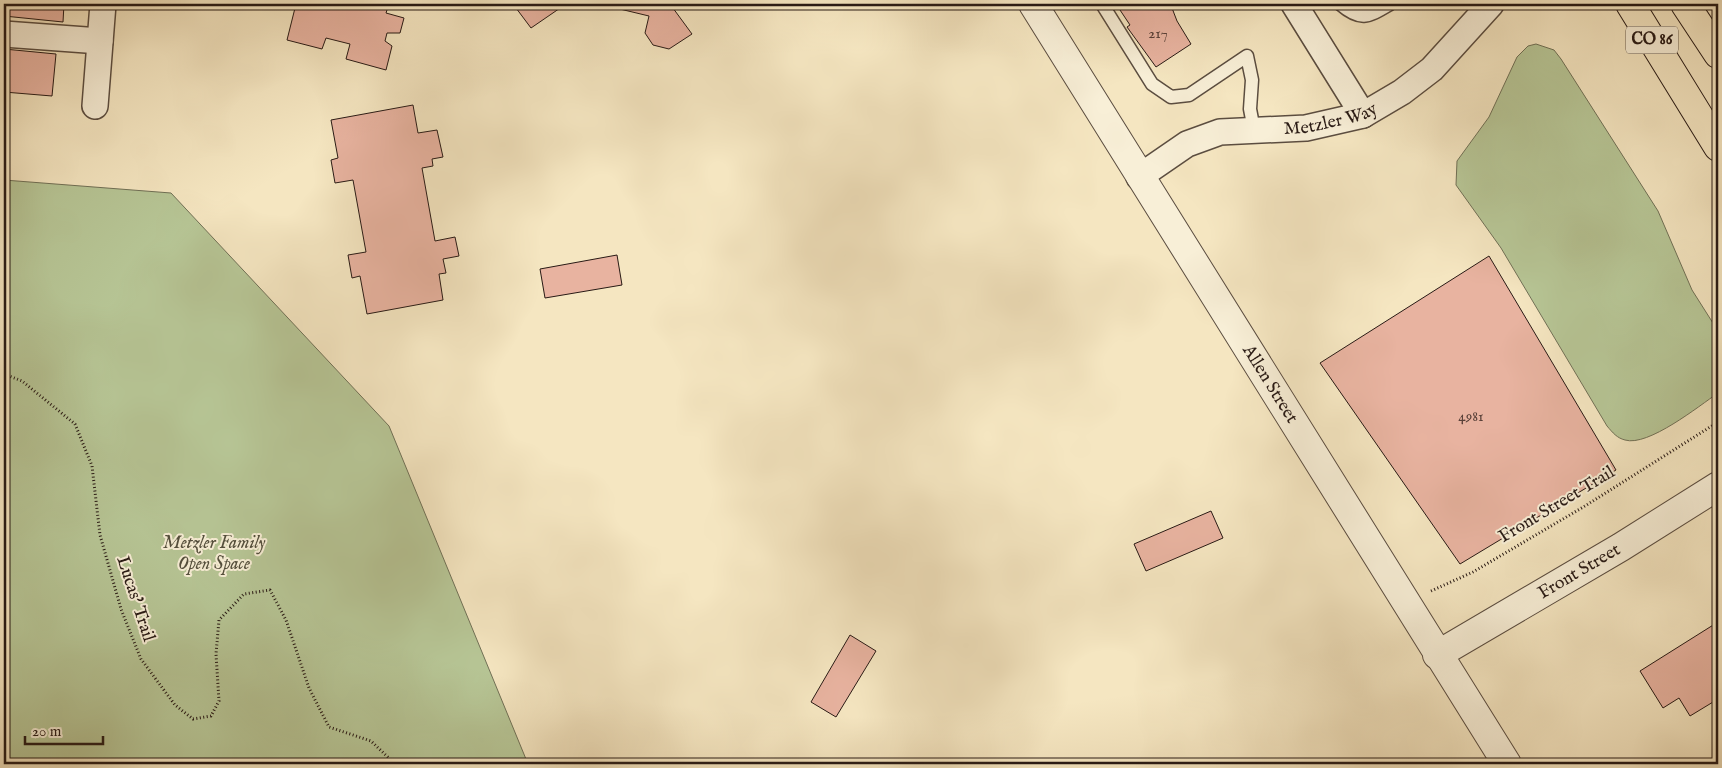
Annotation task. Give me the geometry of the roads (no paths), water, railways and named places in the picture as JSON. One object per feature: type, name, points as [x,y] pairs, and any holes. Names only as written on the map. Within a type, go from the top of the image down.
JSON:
[{"type":"highway","name":"CO 86","points":[[1630,4],[1718,147]]},
{"type":"highway","name":"CO 86","points":[[1686,7],[1718,54]]},
{"type":"street","points":[[95,106],[103,4]]},
{"type":"street","name":"Allen Street","points":[[1032,4],[1437,655],[1507,764]]},
{"type":"street","points":[[1294,4],[1363,115]]},
{"type":"street","name":"Metzler Way","points":[[1139,176],[1187,144],[1220,132],[1306,128],[1363,115],[1402,92],[1432,69],[1491,4]]},
{"type":"street","points":[[4,34],[100,41]]},
{"type":"street","name":"Front Street","points":[[1437,655],[1621,547],[1718,486]]},
{"type":"lane","points":[[1102,4],[1152,84],[1171,96],[1189,95],[1247,56],[1252,80],[1250,109],[1254,130]]},
{"type":"lane","points":[[1340,4],[1354,16],[1370,16],[1390,4]]},
{"type":"park label","name":"Metzler Family Open Space","points":[[214,553]]}]
